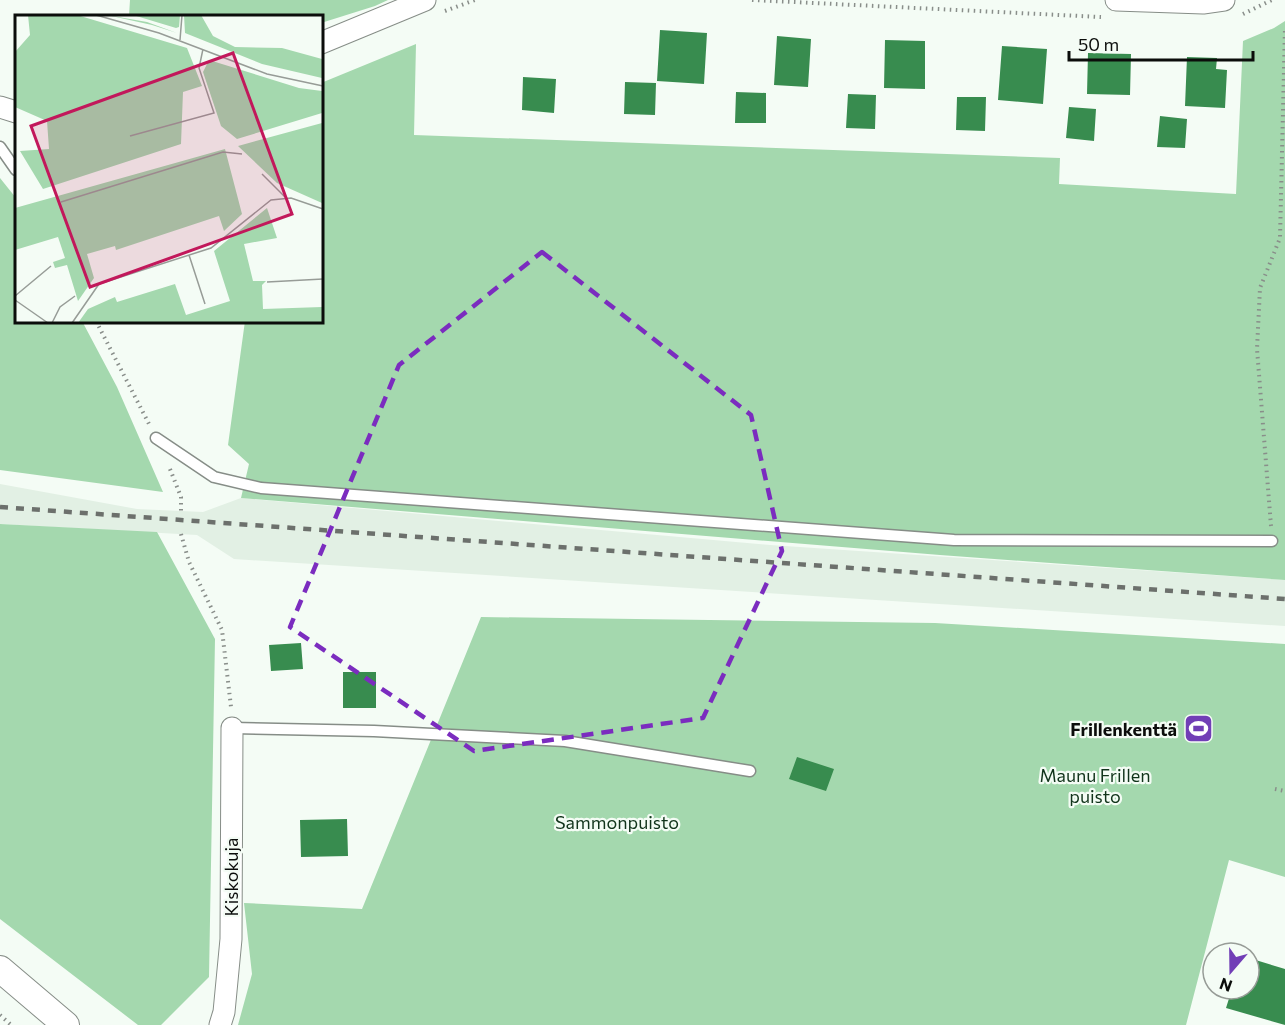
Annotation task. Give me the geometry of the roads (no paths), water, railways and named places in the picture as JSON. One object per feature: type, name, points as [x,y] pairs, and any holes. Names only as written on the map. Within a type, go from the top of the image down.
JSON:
[{"type":"street","points":[[322,43],[425,0]]},
{"type":"street","points":[[1111,8],[1224,0]]},
{"type":"street","name":"Kiskokuja","points":[[220,1025],[224,1012],[231,939],[232,728]]},
{"type":"street","points":[[0,969],[66,1025]]},
{"type":"lane","points":[[0,147],[15,169]]},
{"type":"lane","points":[[156,438],[214,477],[261,488],[954,540],[1272,541]]},
{"type":"lane","points":[[232,728],[374,731],[565,741],[750,771]]},
{"type":"railway","points":[[0,507],[1285,599]]},
{"type":"place","name":"Frillenkenttä","points":[[1198,729]]},
{"type":"park label","name":"Maunu Frillen puisto","points":[[1095,785]]},
{"type":"park label","name":"Sammonpuisto","points":[[617,822]]}]
